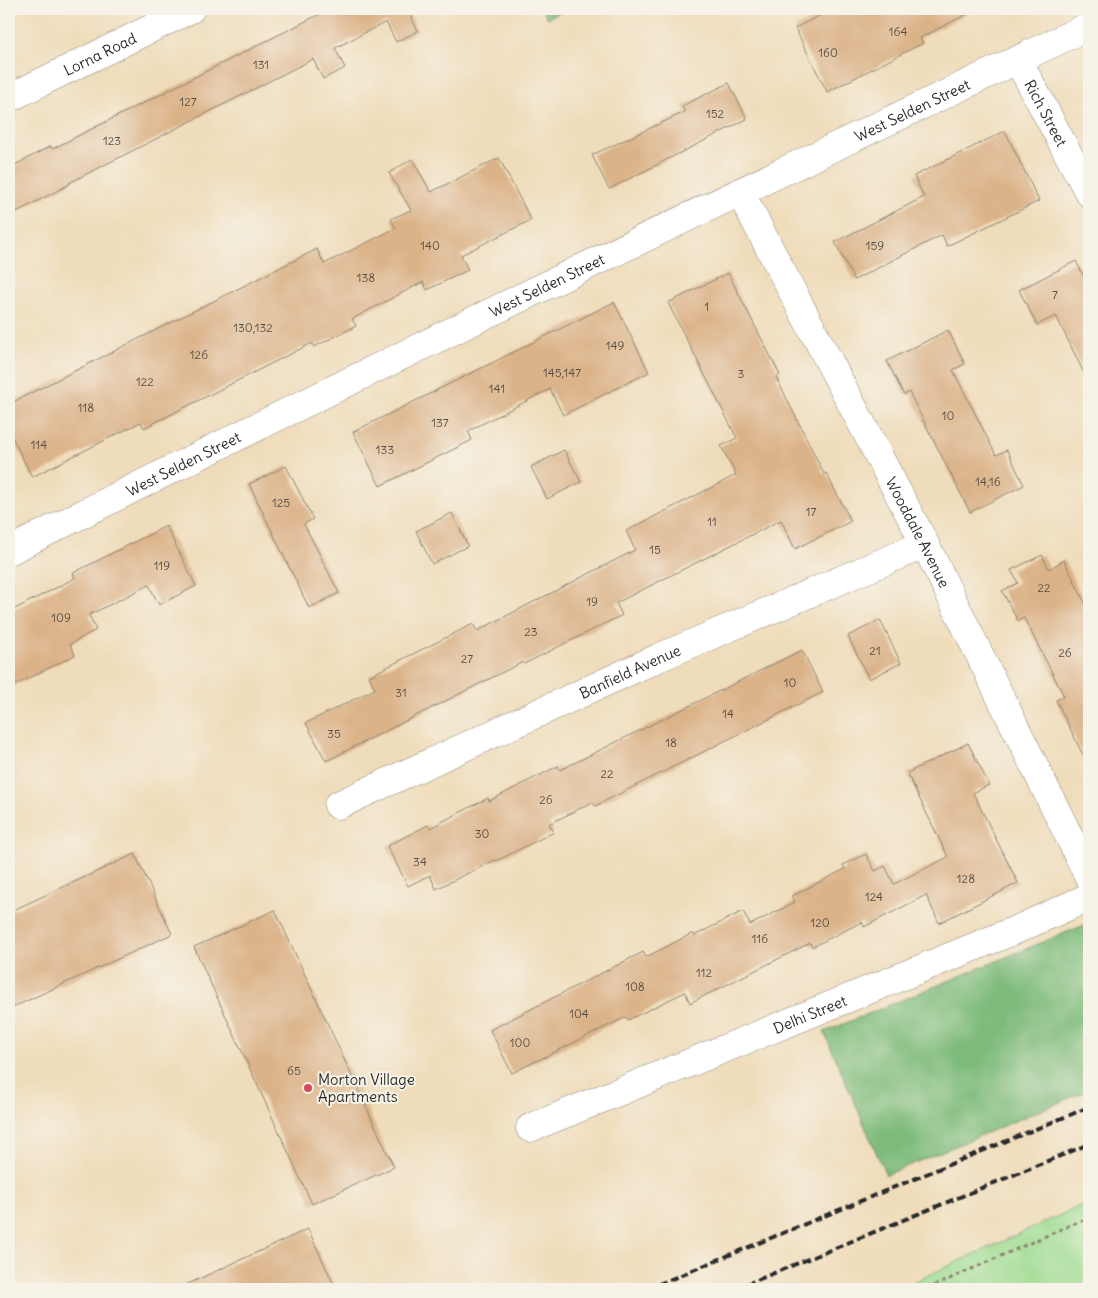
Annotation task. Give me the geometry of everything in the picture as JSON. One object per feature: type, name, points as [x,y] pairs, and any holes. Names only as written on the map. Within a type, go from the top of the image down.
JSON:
[{"type":"street","name":"Lorna Road","points":[[9,98],[191,9]]},
{"type":"street","name":"West Selden Street","points":[[9,551],[386,364],[740,192],[1089,26]]},
{"type":"street","name":"Rich Street","points":[[1018,60],[1089,193]]},
{"type":"street","name":"Wooddale Avenue","points":[[740,192],[924,544],[1089,877]]},
{"type":"street","name":"Banfield Avenue","points":[[338,805],[658,658],[924,544]]},
{"type":"street","name":"Delhi Street","points":[[530,1128],[1089,897]]},
{"type":"path","points":[[927,1289],[1077,1222],[1089,1219]]},
{"type":"green space","points":[[542,9],[567,9],[547,18]]},
{"type":"green space","points":[[1089,923],[1089,1090],[886,1175],[824,1032]]},
{"type":"green space","points":[[1089,1202],[1089,1289],[898,1289]]},
{"type":"building","points":[[330,9],[413,9],[408,11],[418,31],[396,42],[386,22],[335,48],[345,68],[323,79],[313,59],[69,183],[9,216],[9,168],[51,146],[52,149]]},
{"type":"building","points":[[833,9],[977,9],[920,38],[923,43],[827,92],[795,28]]},
{"type":"building","points":[[729,83],[747,119],[609,189],[592,155],[685,112],[682,106]]},
{"type":"building","points":[[1005,131],[1039,201],[947,246],[942,235],[854,280],[835,242],[924,197],[914,176]]},
{"type":"building","points":[[499,158],[531,220],[461,255],[468,270],[427,290],[423,282],[352,319],[356,326],[314,347],[312,343],[144,428],[141,422],[32,477],[9,431],[9,404],[317,249],[324,264],[396,228],[391,219],[411,210],[389,173],[412,159],[431,192]]},
{"type":"building","points":[[1076,261],[1089,287],[1089,383],[1056,316],[1037,325],[1019,290]]},
{"type":"building","points":[[728,273],[780,375],[776,377],[824,474],[826,473],[851,521],[795,549],[781,520],[616,603],[622,615],[524,664],[523,662],[326,761],[306,723],[375,689],[369,676],[473,624],[477,631],[635,550],[626,531],[736,475],[721,446],[737,438],[668,303]]},
{"type":"building","points":[[614,302],[649,372],[563,415],[550,389],[468,431],[472,440],[380,486],[353,432]]},
{"type":"building","points":[[948,330],[965,364],[953,370],[996,455],[1007,450],[1024,485],[970,512],[909,392],[904,395],[887,361]]},
{"type":"building","points":[[564,450],[581,482],[547,499],[531,467]]},
{"type":"building","points":[[286,466],[313,519],[304,524],[339,593],[309,608],[249,484]]},
{"type":"building","points":[[452,513],[468,546],[432,564],[416,531]]},
{"type":"building","points":[[166,526],[196,586],[159,605],[149,585],[89,615],[96,630],[70,644],[75,655],[9,688],[9,612],[75,578],[73,573]]},
{"type":"building","points":[[1042,555],[1049,569],[1064,560],[1089,611],[1089,767],[1056,700],[1064,696],[1024,618],[1018,621],[1002,591],[1018,583],[1011,570]]},
{"type":"building","points":[[880,620],[901,663],[869,679],[848,636]]},
{"type":"building","points":[[802,650],[823,692],[595,806],[593,802],[549,824],[554,832],[496,861],[436,889],[430,875],[408,886],[387,846],[428,825],[430,828],[488,798],[489,801],[558,766],[560,770]]},
{"type":"building","points":[[968,743],[989,785],[973,793],[1018,883],[939,923],[926,895],[864,927],[862,922],[812,947],[810,943],[690,1003],[685,992],[628,1020],[626,1017],[512,1073],[490,1030],[643,952],[646,957],[693,933],[694,936],[743,911],[750,925],[795,902],[792,896],[845,869],[843,865],[866,854],[875,871],[885,866],[894,884],[948,857],[907,773]]},
{"type":"building","points":[[135,854],[172,934],[9,1009],[9,912]]},
{"type":"building","points":[[275,910],[394,1167],[312,1204],[194,947]]},
{"type":"building","points":[[308,1229],[336,1289],[177,1289]]},
{"type":"railway","points":[[647,1289],[1089,1107]]},
{"type":"railway","points":[[735,1289],[1089,1144]]},
{"type":"place","name":"Morton Village Apartments","points":[[308,1088]]}]
